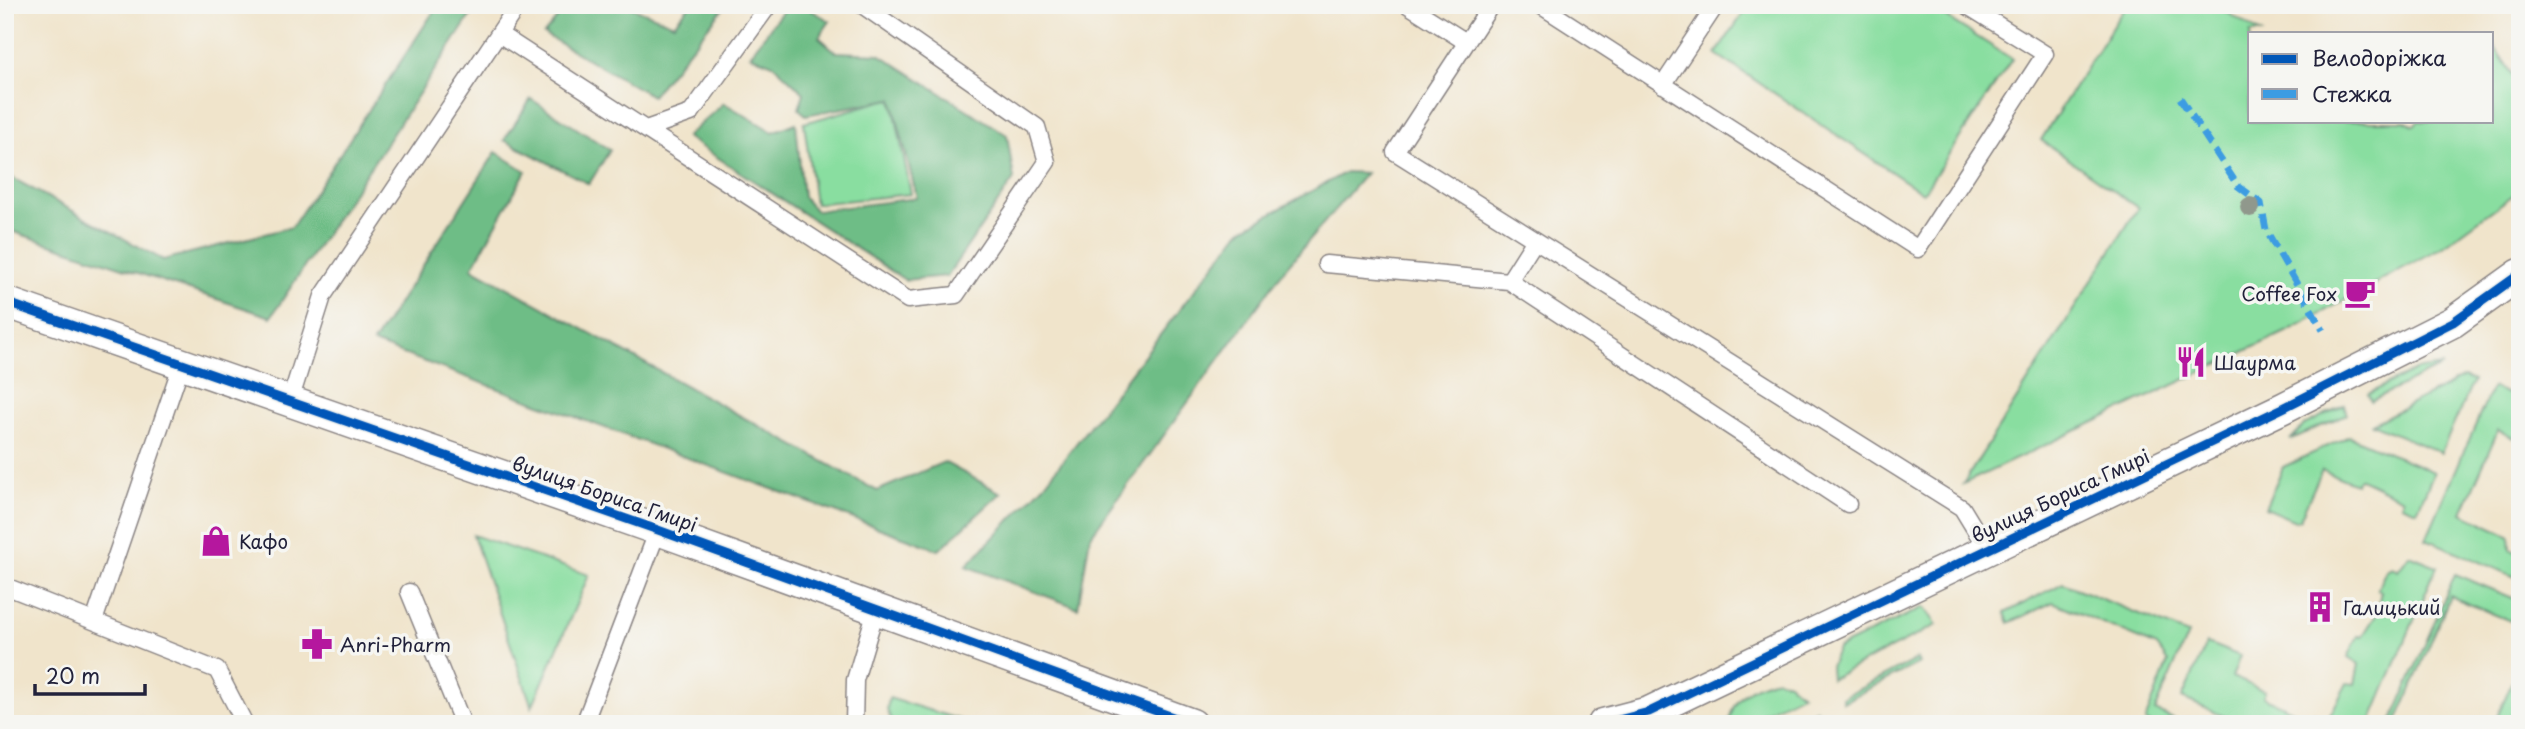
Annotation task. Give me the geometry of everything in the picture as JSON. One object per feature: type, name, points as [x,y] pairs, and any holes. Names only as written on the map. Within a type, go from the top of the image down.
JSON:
[{"type":"street","name":"вулиця Бориса Гмирі","points":[[1603,724],[1651,718],[1987,549],[2283,408],[2453,322],[2520,274]]},
{"type":"street","name":"вулиця Бориса Гмирі","points":[[5,302],[658,530],[1192,724]]},
{"type":"lane","points":[[290,401],[323,296],[517,5]]},
{"type":"lane","points":[[646,129],[691,113],[769,5]]},
{"type":"lane","points":[[499,34],[908,300],[956,295],[1047,162],[1037,127],[862,5]]},
{"type":"lane","points":[[1408,5],[1466,43]]},
{"type":"lane","points":[[1491,5],[1395,152],[1962,508],[1987,549]]},
{"type":"lane","points":[[1540,5],[1919,249],[2045,54],[1966,5]]},
{"type":"lane","points":[[1662,85],[1716,5]]},
{"type":"lane","points":[[1509,281],[1535,240]]},
{"type":"lane","points":[[1326,264],[1509,281],[1848,504]]},
{"type":"lane","points":[[94,621],[183,363]]},
{"type":"lane","points":[[584,724],[658,530]]},
{"type":"lane","points":[[5,586],[217,670],[246,724]]},
{"type":"lane","points":[[409,592],[463,724]]},
{"type":"lane","points":[[854,724],[855,680],[876,610]]},
{"type":"green space","points":[[438,5],[469,5],[475,9],[271,317],[5,229],[5,174],[163,260],[292,227]]},
{"type":"green space","points":[[568,5],[626,5],[674,24],[690,5],[726,5],[652,96],[544,34]]},
{"type":"green space","points":[[787,5],[802,5],[830,21],[819,37],[836,52],[879,54],[1007,135],[1014,179],[947,276],[905,280],[686,137],[724,103],[773,132],[796,123],[803,197],[816,211],[917,198],[892,99],[806,115],[799,109],[804,93],[773,64],[750,55]]},
{"type":"green space","points":[[1749,5],[1927,5],[2012,59],[1923,193],[1716,54]]},
{"type":"green space","points":[[2126,5],[2215,5],[2259,32],[2248,32],[2248,122],[2406,122],[2414,126],[2417,122],[2494,122],[2494,46],[2520,86],[2520,190],[2442,247],[2288,331],[1963,484],[2138,208],[2041,140]]},
{"type":"green space","points":[[892,98],[911,194],[815,204],[804,123]]},
{"type":"green space","points":[[531,99],[610,150],[589,184],[504,140]]},
{"type":"green space","points":[[496,152],[526,171],[472,268],[877,491],[944,462],[1001,493],[939,550],[373,343]]},
{"type":"green space","points":[[1346,172],[1366,173],[1284,270],[1090,537],[1078,608],[966,566],[1044,485],[1241,230]]},
{"type":"green space","points":[[2442,366],[2371,401],[2368,394],[2415,370]]},
{"type":"green space","points":[[2464,377],[2473,381],[2441,453],[2372,424]]},
{"type":"green space","points":[[2492,387],[2520,399],[2520,434],[2514,438],[2498,430],[2462,513],[2510,536],[2511,549],[2520,555],[2520,579],[2426,539]]},
{"type":"green space","points":[[2344,405],[2347,414],[2290,440],[2304,425]]},
{"type":"green space","points":[[2349,436],[2434,472],[2417,511],[2401,505],[2403,499],[2359,478],[2355,484],[2322,470],[2300,519],[2295,521],[2265,508],[2283,467]]},
{"type":"green space","points":[[473,535],[589,575],[532,707]]},
{"type":"green space","points":[[2409,555],[2437,566],[2370,724],[2309,724],[2314,713],[2328,719],[2347,683],[2355,684],[2359,664],[2348,657],[2358,636],[2362,637],[2376,615],[2381,591],[2377,590],[2386,570],[2392,567],[2398,570]]},
{"type":"green space","points":[[2455,574],[2520,601],[2520,625],[2450,596],[2396,724],[2391,724]]},
{"type":"green space","points":[[2063,583],[2188,634],[2155,711],[2184,724],[2152,724],[2145,721],[2168,662],[2157,646],[2053,602],[2009,623],[2005,613]]},
{"type":"green space","points":[[1924,607],[1937,625],[1831,679],[1830,666],[1838,648]]},
{"type":"green space","points":[[2207,643],[2240,656],[2232,677],[2265,691],[2263,697],[2303,715],[2300,724],[2241,724],[2182,698]]},
{"type":"green space","points":[[1917,659],[1919,663],[1843,702],[1842,698]]},
{"type":"green space","points":[[2520,663],[2520,724],[2494,724]]},
{"type":"green space","points":[[1777,679],[1789,683],[1802,694],[1742,724],[1729,724],[1734,707],[1745,694],[1760,684]]},
{"type":"green space","points":[[889,698],[974,724],[930,724],[927,720],[893,724],[887,710]]},
{"type":"green space","points":[[1816,710],[1822,724],[1788,724]]},
{"type":"marked path","points":[[2180,98],[2238,186],[2261,203],[2266,230],[2323,330]]},
{"type":"cycle path","points":[[1603,724],[1649,712],[2283,408],[2453,322],[2520,274]]},
{"type":"cycle path","points":[[5,302],[658,530],[1192,724]]},
{"type":"place","name":"Coffee Fox","points":[[2360,293]]},
{"type":"place","name":"Шаурма","points":[[2191,362]]},
{"type":"place","name":"Кафо","points":[[216,541]]},
{"type":"place","name":"Галицький","points":[[2320,607]]},
{"type":"place","name":"Anri-Pharm","points":[[317,644]]}]
